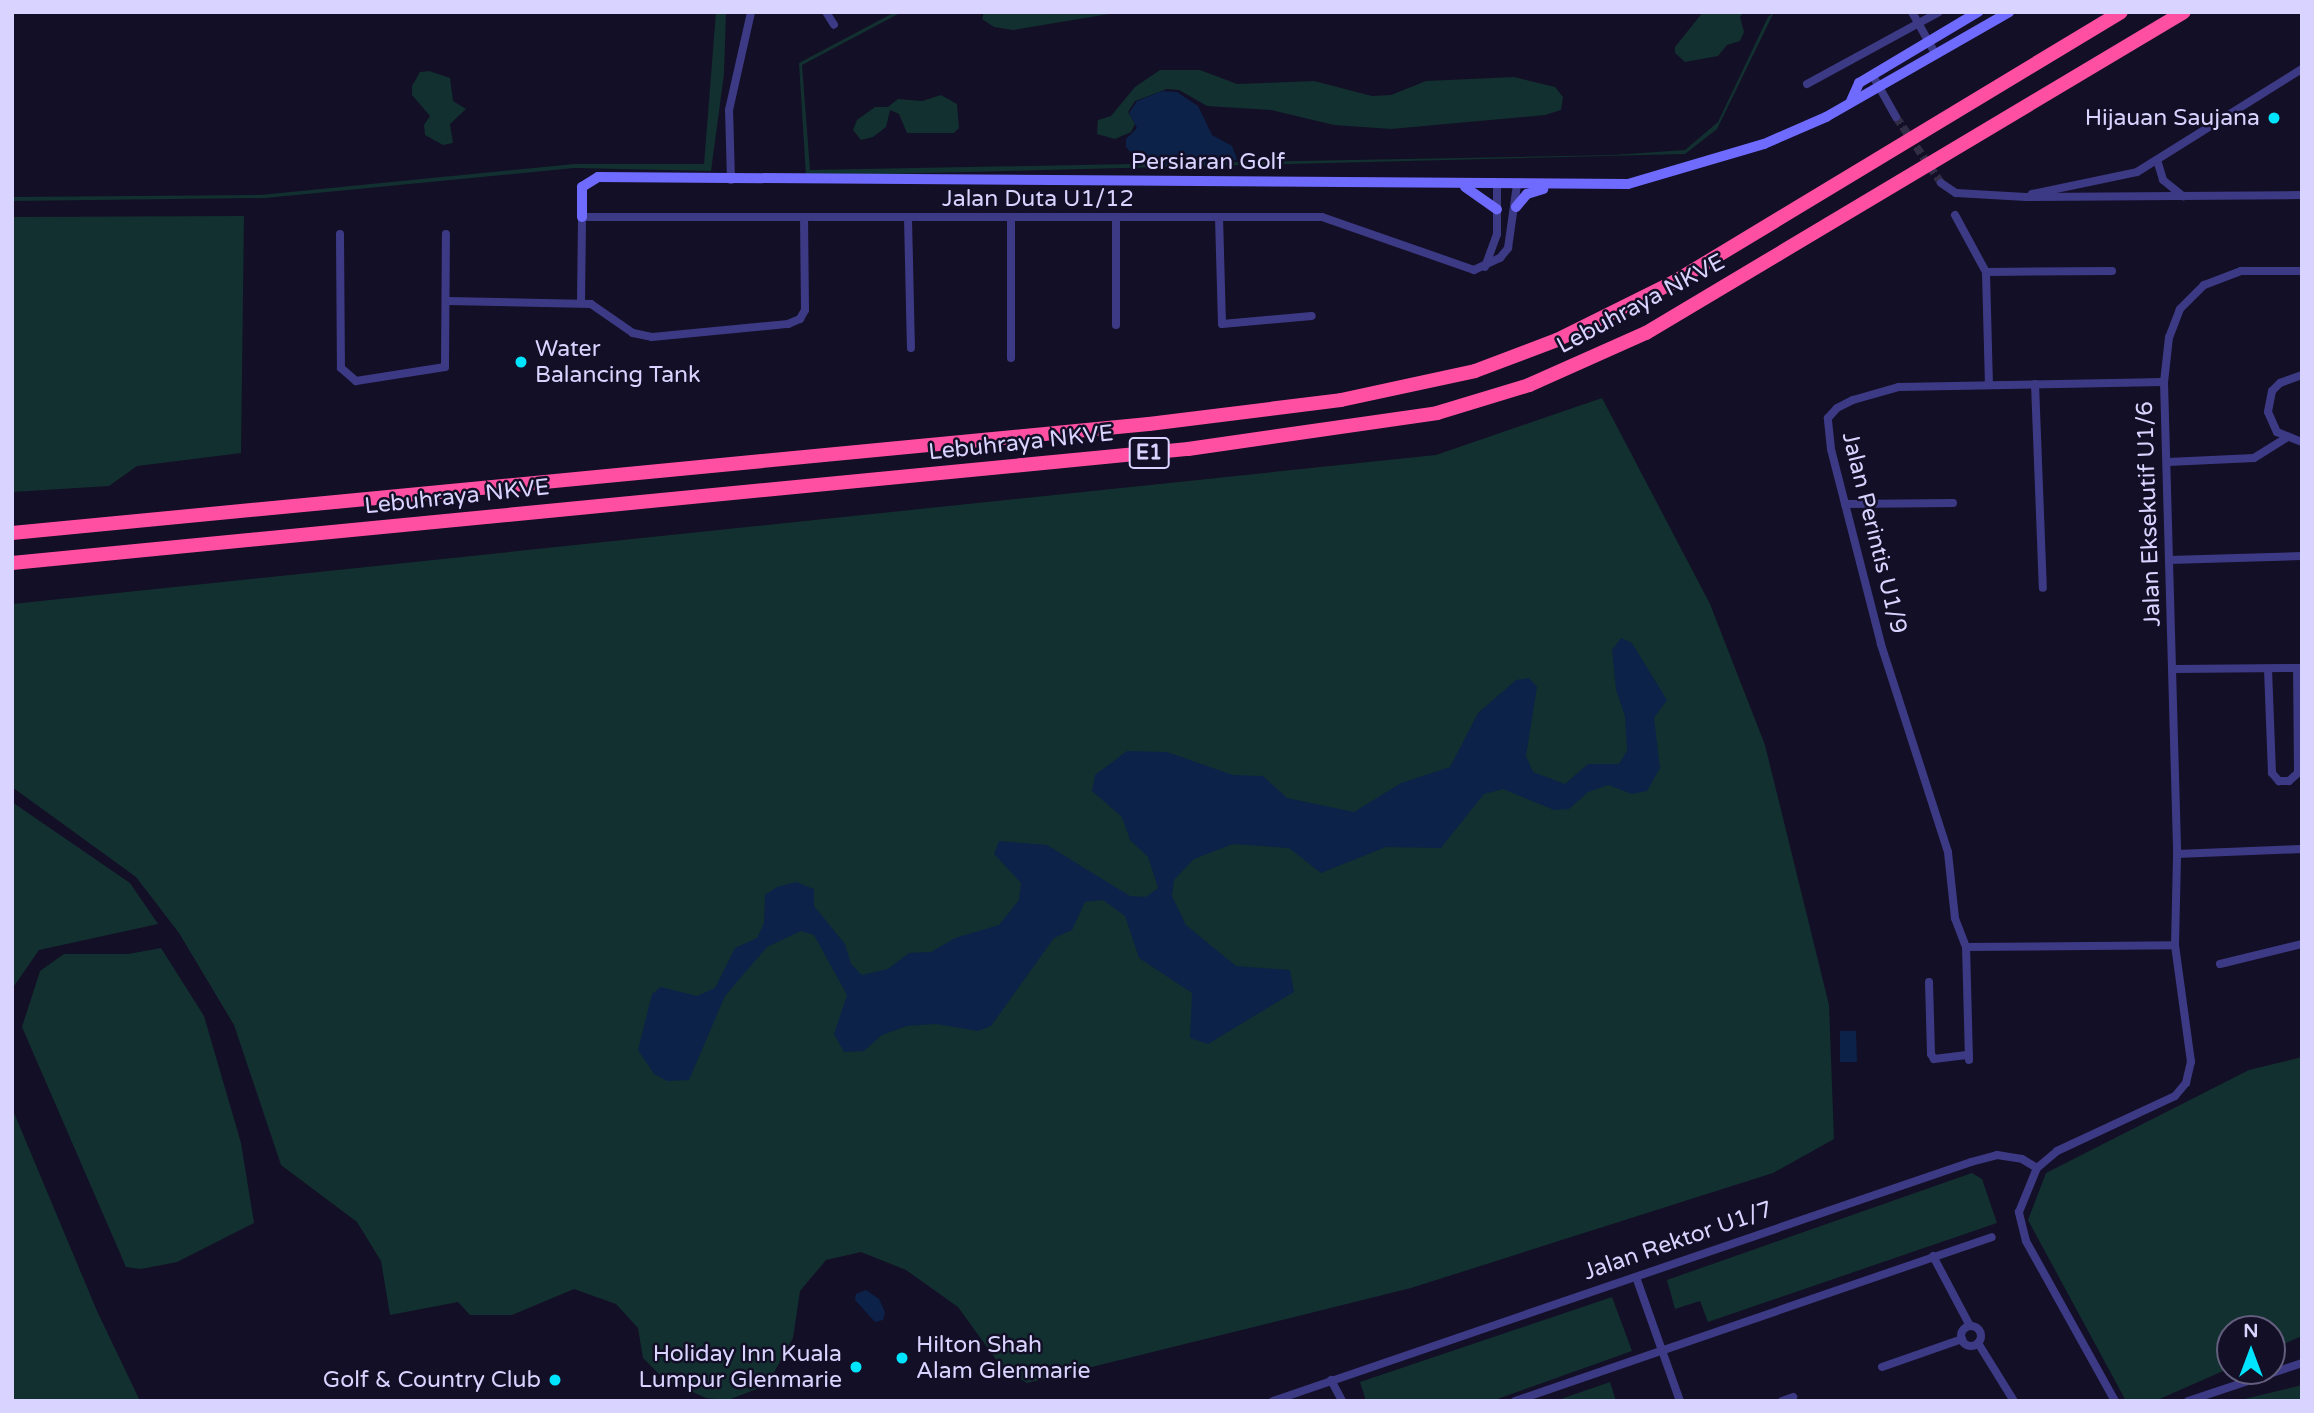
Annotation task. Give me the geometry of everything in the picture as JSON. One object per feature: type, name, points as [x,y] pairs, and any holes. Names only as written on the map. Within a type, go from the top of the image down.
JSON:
[{"type":"highway","name":"Lebuhraya NKVE","points":[[12,533],[1149,424],[1341,400],[1475,371],[1557,340],[1674,282],[2121,12]]},
{"type":"highway","name":"Lebuhraya NKVE","points":[[12,563],[1188,449],[1437,413],[1549,378],[1646,333],[2183,12]]},
{"type":"street","points":[[731,180],[729,110],[751,12]]},
{"type":"street","points":[[826,12],[834,25]]},
{"type":"street","points":[[1912,12],[1936,55]]},
{"type":"street","points":[[1807,84],[1938,12]]},
{"type":"street","name":"Persiaran Golf","points":[[1851,101],[1859,83],[1978,12]]},
{"type":"street","name":"Persiaran Golf","points":[[582,217],[582,187],[597,177],[1497,186],[1654,178],[1764,144],[1879,87],[2008,12]]},
{"type":"street","points":[[2026,197],[2047,188],[2116,180],[2157,160],[2302,69]]},
{"type":"street","points":[[1873,76],[1896,117]]},
{"type":"street","points":[[2157,160],[2163,180],[2183,196]]},
{"type":"street","points":[[1941,183],[1956,193],[2026,197],[2302,195]]},
{"type":"street","points":[[1516,207],[1533,191],[1566,184]]},
{"type":"street","points":[[1457,185],[1478,192],[1497,209]]},
{"type":"street","points":[[1485,267],[1500,258],[1513,235],[1517,185]]},
{"type":"street","points":[[1485,267],[1497,234],[1497,186]]},
{"type":"street","points":[[1955,215],[1986,272],[1989,385]]},
{"type":"street","points":[[581,302],[582,217]]},
{"type":"street","name":"Jalan Duta U1/12","points":[[582,217],[1322,217],[1467,269],[1485,267]]},
{"type":"street","points":[[1219,217],[1222,324],[1312,316]]},
{"type":"street","points":[[908,218],[911,348]]},
{"type":"street","points":[[1011,218],[1011,358]]},
{"type":"street","points":[[1115,325],[1116,218]]},
{"type":"street","points":[[447,301],[581,302],[600,308],[633,333],[652,337],[800,319],[805,310],[804,219]]},
{"type":"street","points":[[340,234],[341,368],[346,376],[356,381],[440,371],[447,362],[446,233]]},
{"type":"street","points":[[1497,234],[1513,235]]},
{"type":"street","points":[[1986,272],[2112,271]]},
{"type":"street","name":"Jalan Eksekutif U1/6","points":[[2037,1168],[2057,1151],[2175,1096],[2186,1083],[2191,1062],[2175,945],[2177,854],[2164,382],[2169,337],[2176,318],[2204,285],[2241,271],[2302,271]]},
{"type":"street","points":[[2302,375],[2280,383],[2269,401],[2271,423],[2286,438],[2302,442]]},
{"type":"street","name":"Jalan Perintis U1/9","points":[[1929,982],[1931,1054],[1934,1059],[1969,1058],[1966,947],[1955,918],[1948,852],[1881,644],[1827,427],[1837,408],[1899,387],[2164,382]]},
{"type":"street","points":[[2035,384],[2043,588]]},
{"type":"street","points":[[2168,462],[2254,458],[2286,438]]},
{"type":"street","points":[[1845,504],[1953,503]]},
{"type":"street","points":[[2169,560],[2302,556]]},
{"type":"street","points":[[2173,669],[2299,668],[2298,773],[2289,781],[2279,781],[2272,773],[2268,669]]},
{"type":"street","points":[[2177,854],[2302,849]]},
{"type":"street","points":[[2220,964],[2302,944]]},
{"type":"street","points":[[1966,947],[2175,945]]},
{"type":"street","name":"Jalan Rektor U1/7","points":[[1273,1401],[1997,1155],[2022,1159],[2037,1168]]},
{"type":"street","points":[[2037,1168],[2019,1212],[2021,1226],[2115,1401]]},
{"type":"street","points":[[1515,1401],[1992,1237]]},
{"type":"street","points":[[1933,1256],[1970,1326],[1980,1331],[1978,1343],[2014,1401]]},
{"type":"street","points":[[1636,1277],[1680,1401]]},
{"type":"street","points":[[1962,1339],[1963,1331],[1970,1326]]},
{"type":"street","points":[[1962,1339],[1969,1346],[1978,1343]]},
{"type":"street","points":[[1882,1367],[1962,1339]]},
{"type":"street","points":[[2188,1401],[2302,1363]]},
{"type":"street","points":[[1331,1380],[1342,1401]]},
{"type":"street","points":[[1782,1401],[1793,1397]]},
{"type":"green space","points":[[716,12],[726,12],[724,74],[711,171],[574,168],[265,198],[12,201],[12,197],[260,195],[574,164],[704,164]]},
{"type":"green space","points":[[895,12],[902,12],[802,65],[810,170],[1613,155],[1685,150],[1718,122],[1768,17],[1774,12],[1717,129],[1685,154],[806,176],[799,63]]},
{"type":"green space","points":[[984,12],[1121,12],[1013,30],[994,27],[982,19]]},
{"type":"green space","points":[[1703,12],[1744,12],[1740,17],[1744,32],[1740,41],[1727,45],[1718,56],[1685,62],[1675,53],[1675,47]]},
{"type":"green space","points":[[1160,70],[1200,70],[1237,84],[1314,81],[1372,96],[1391,95],[1426,81],[1514,77],[1555,87],[1563,97],[1561,110],[1545,115],[1391,129],[1334,125],[1271,110],[1207,106],[1179,90],[1167,89],[1135,101],[1128,112],[1135,124],[1131,132],[1115,139],[1097,134],[1098,120],[1111,116],[1135,87]]},
{"type":"green space","points":[[429,71],[450,78],[453,101],[466,109],[450,124],[453,143],[443,145],[425,135],[424,125],[430,116],[412,95],[412,86],[420,72]]},
{"type":"green space","points":[[941,95],[957,104],[959,128],[954,133],[907,133],[899,114],[890,110],[886,127],[873,137],[861,140],[853,130],[857,120],[875,107],[888,107],[898,99],[922,101]]},
{"type":"green space","points":[[244,216],[241,453],[137,466],[109,486],[12,492],[12,217]]},
{"type":"green space","points":[[1602,398],[1710,604],[1765,745],[1829,1005],[1834,1139],[1773,1173],[1411,1288],[1027,1383],[1000,1365],[958,1307],[906,1270],[861,1252],[826,1260],[800,1291],[793,1338],[767,1385],[728,1400],[706,1398],[664,1379],[643,1358],[638,1328],[616,1304],[574,1289],[512,1315],[470,1315],[458,1302],[390,1315],[381,1261],[357,1222],[281,1165],[234,1025],[179,933],[136,877],[12,787],[12,604],[1436,455]]},
{"type":"green space","points":[[12,802],[130,883],[158,924],[39,950],[12,989]]},
{"type":"green space","points":[[161,948],[204,1016],[241,1143],[254,1223],[177,1262],[141,1269],[126,1267],[22,1027],[40,971],[64,954],[128,954]]},
{"type":"green space","points":[[2302,1057],[2302,1336],[2286,1343],[2286,1315],[2216,1315],[2216,1374],[2155,1401],[2126,1401],[2028,1220],[2046,1173],[2249,1070]]},
{"type":"green space","points":[[12,1108],[97,1311],[140,1401],[12,1401]]},
{"type":"green space","points":[[1972,1173],[1982,1179],[1997,1223],[1708,1322],[1700,1301],[1675,1309],[1667,1280]]},
{"type":"green space","points":[[1612,1297],[1632,1351],[1492,1401],[1366,1401],[1360,1382]]},
{"type":"green space","points":[[1610,1382],[1616,1401],[1555,1401]]},
{"type":"green space","points":[[2302,1385],[2302,1401],[2236,1401]]},
{"type":"water","points":[[1162,91],[1177,92],[1198,106],[1212,135],[1232,146],[1237,159],[1232,163],[1145,165],[1137,160],[1126,147],[1126,139],[1137,128],[1129,113],[1137,101]]},
{"type":"water","points":[[1621,638],[1632,643],[1667,700],[1654,718],[1660,768],[1647,791],[1632,794],[1608,785],[1588,792],[1569,809],[1554,810],[1503,789],[1484,794],[1441,848],[1386,847],[1321,873],[1289,848],[1233,844],[1194,859],[1174,880],[1172,896],[1186,925],[1236,966],[1290,970],[1294,992],[1208,1044],[1190,1038],[1192,993],[1139,958],[1125,916],[1103,900],[1085,902],[1072,930],[1054,938],[991,1026],[978,1031],[936,1024],[907,1026],[882,1035],[864,1051],[844,1052],[834,1034],[847,995],[814,935],[801,931],[767,947],[725,996],[689,1080],[667,1081],[654,1074],[638,1050],[652,994],[661,987],[697,996],[715,988],[735,948],[757,938],[764,923],[765,895],[777,887],[796,882],[814,889],[814,906],[845,944],[851,964],[862,975],[888,969],[909,953],[931,952],[955,938],[999,925],[1019,900],[1021,883],[994,854],[999,841],[1047,845],[1130,896],[1146,897],[1158,888],[1148,857],[1130,840],[1122,817],[1092,791],[1095,775],[1127,751],[1167,752],[1233,775],[1263,776],[1287,798],[1354,812],[1401,783],[1450,767],[1478,713],[1516,680],[1529,678],[1537,687],[1526,756],[1533,772],[1565,784],[1588,764],[1619,764],[1627,751],[1625,716],[1616,690],[1612,650]]},
{"type":"water","points":[[1840,1031],[1856,1031],[1857,1062],[1840,1062]]},
{"type":"water","points":[[866,1290],[879,1299],[885,1312],[883,1320],[875,1322],[855,1300],[856,1294]]},
{"type":"tunnel","points":[[1896,117],[1941,183]]},
{"type":"place","name":"Hijauan Saujana","points":[[2274,118]]},
{"type":"place","name":"Water Balancing Tank","points":[[521,362]]},
{"type":"place","name":"Hilton Shah Alam Glenmarie","points":[[902,1358]]},
{"type":"place","name":"Holiday Inn Kuala Lumpur Glenmarie","points":[[856,1367]]},
{"type":"place","name":"Golf & Country Club","points":[[555,1380]]}]
